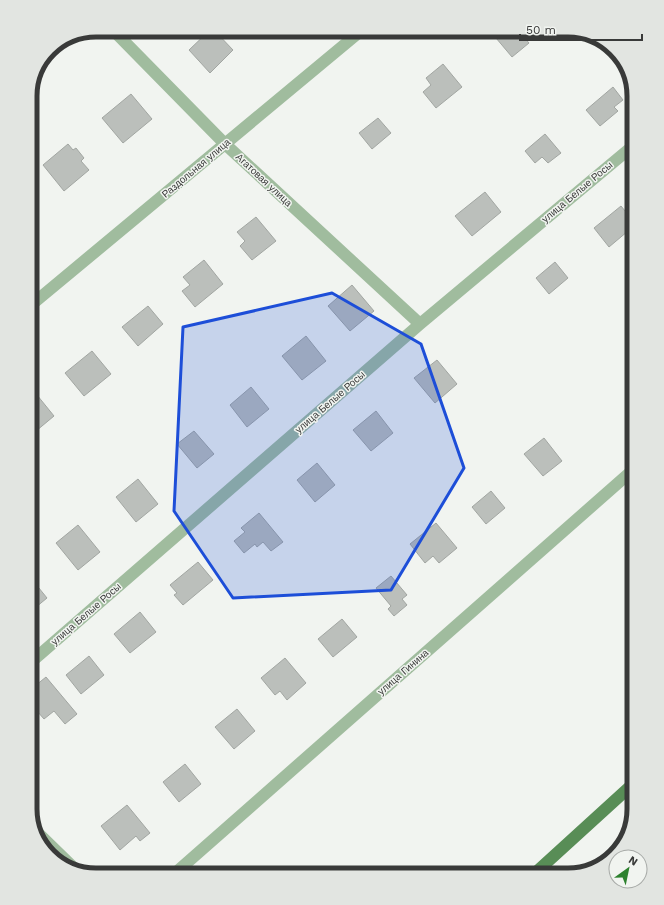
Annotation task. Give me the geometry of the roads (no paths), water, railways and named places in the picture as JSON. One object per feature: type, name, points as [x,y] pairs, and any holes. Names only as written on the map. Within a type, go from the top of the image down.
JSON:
[{"type":"main road","points":[[541,868],[627,789]]},
{"type":"street","name":"Агатовая улица","points":[[120,37],[225,144],[420,324]]},
{"type":"street","name":"Раздольная улица","points":[[37,300],[354,37]]},
{"type":"street","name":"улица Белые Росы","points":[[37,657],[420,324],[627,151]]},
{"type":"street","name":"улица Гинина","points":[[181,868],[627,475]]},
{"type":"street","points":[[47,842],[65,859]]}]
